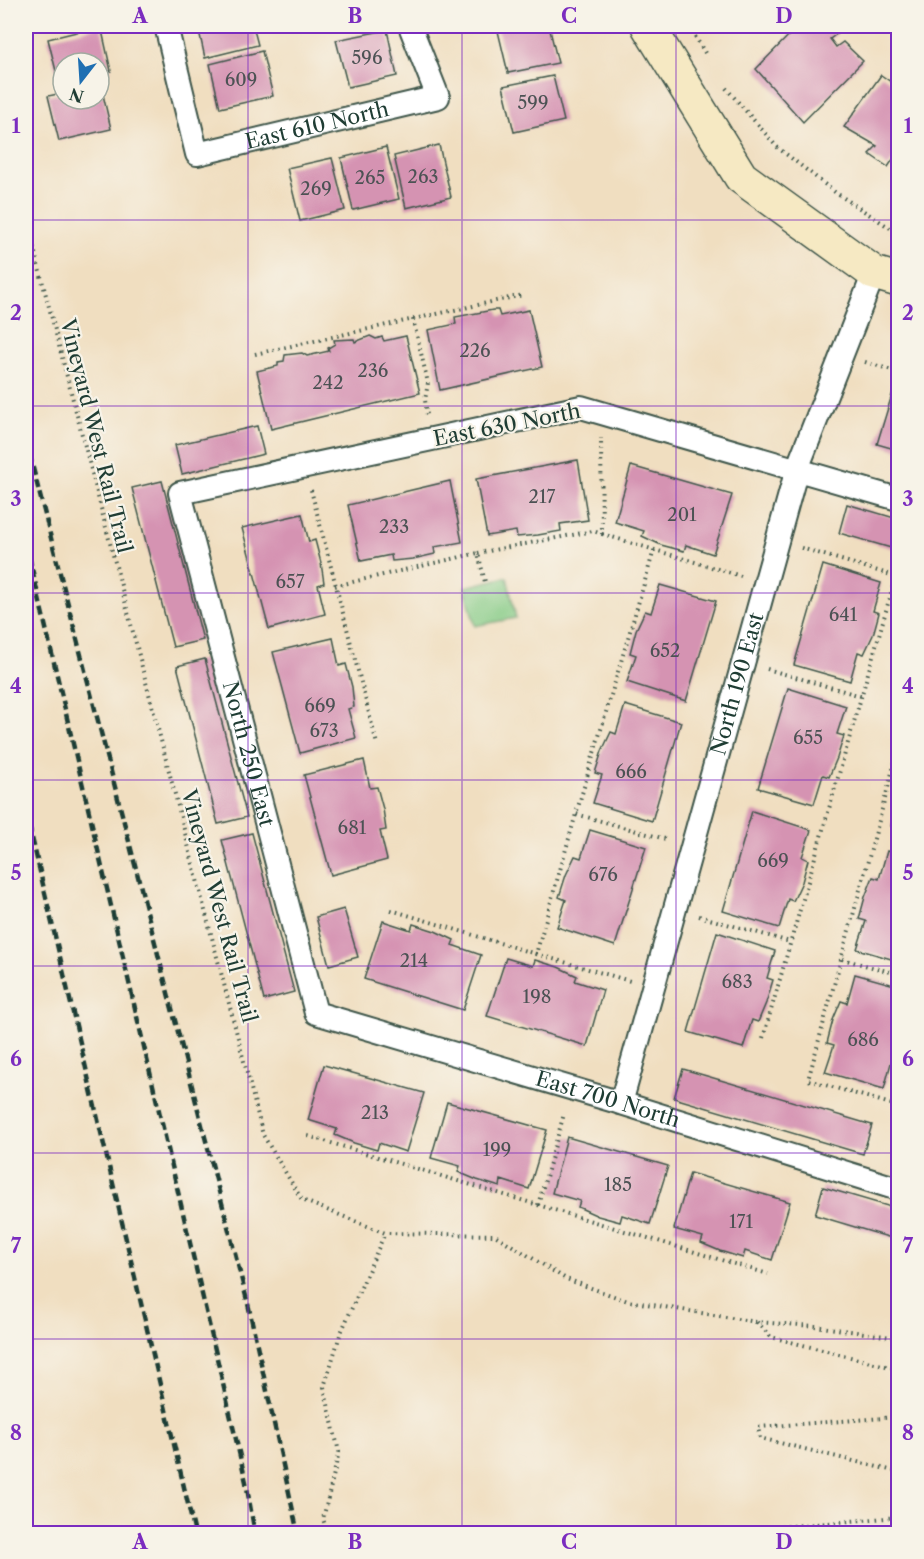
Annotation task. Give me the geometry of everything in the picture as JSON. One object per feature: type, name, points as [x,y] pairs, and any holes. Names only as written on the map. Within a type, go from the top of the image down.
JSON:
[{"type":"street","name":"East 610 North","points":[[166,26],[196,154],[438,97],[410,26]]},
{"type":"street","points":[[648,26],[741,177],[886,276]]},
{"type":"street","name":"North 190 East","points":[[621,1103],[797,469],[843,351],[886,276]]},
{"type":"street","name":"East 630 North","points":[[180,493],[581,407],[898,499]]},
{"type":"street","name":"North 250 East","points":[[180,493],[316,1013]]},
{"type":"street","name":"East 700 North","points":[[316,1013],[572,1088],[898,1189]]},
{"type":"path","points":[[689,26],[708,58]]},
{"type":"path","points":[[724,86],[777,147],[836,194],[898,233]]},
{"type":"path","name":"Vineyard West Rail Trail","points":[[26,218],[263,1136],[302,1200],[385,1233]]},
{"type":"path","points":[[255,354],[523,295]]},
{"type":"path","points":[[413,319],[428,383],[425,400],[431,439]]},
{"type":"path","points":[[843,351],[867,363],[898,372]]},
{"type":"path","points":[[601,436],[602,534]]},
{"type":"path","points":[[306,466],[377,744]]},
{"type":"path","points":[[335,586],[478,553],[593,531],[765,584]]},
{"type":"path","points":[[763,1038],[897,576],[777,541]]},
{"type":"path","points":[[536,954],[654,550]]},
{"type":"path","points":[[478,553],[485,582]]},
{"type":"path","points":[[743,662],[861,696]]},
{"type":"path","points":[[898,751],[808,1080],[898,1106]]},
{"type":"path","points":[[576,814],[693,846]]},
{"type":"path","points":[[391,910],[653,987]]},
{"type":"path","points":[[695,915],[790,942]]},
{"type":"path","points":[[842,959],[898,974]]},
{"type":"path","points":[[537,1205],[572,1088]]},
{"type":"path","points":[[308,1136],[768,1274]]},
{"type":"path","points":[[328,1533],[323,1519],[339,1452],[324,1387],[340,1335],[385,1233],[495,1235],[566,1279],[628,1301],[756,1322],[815,1326],[898,1338]]},
{"type":"path","points":[[756,1322],[771,1337],[898,1369]]},
{"type":"path","points":[[898,1417],[758,1427],[760,1438],[898,1472]]},
{"type":"path","points":[[769,1528],[898,1517]]},
{"type":"green space","points":[[507,577],[516,618],[475,626],[465,587]]},
{"type":"building","points":[[101,26],[107,51],[51,51],[48,39]]},
{"type":"building","points":[[198,26],[253,26],[258,45],[205,58]]},
{"type":"building","points":[[329,26],[346,26],[330,30]]},
{"type":"building","points":[[549,26],[558,63],[508,73],[497,27]]},
{"type":"building","points":[[798,26],[831,26],[838,33],[830,39],[836,47],[843,42],[863,61],[803,122],[756,69]]},
{"type":"building","points":[[387,30],[397,76],[348,87],[336,40]]},
{"type":"building","points":[[262,51],[273,96],[220,108],[210,64]]},
{"type":"building","points":[[881,75],[898,87],[898,152],[888,167],[869,154],[877,146],[844,127]]},
{"type":"building","points":[[553,76],[564,121],[514,132],[503,86]]},
{"type":"building","points":[[52,111],[107,111],[111,129],[59,141]]},
{"type":"building","points":[[439,145],[451,197],[406,208],[394,156]]},
{"type":"building","points":[[386,147],[399,199],[353,210],[341,158]]},
{"type":"building","points":[[332,158],[345,210],[300,221],[287,168]]},
{"type":"building","points":[[498,310],[500,316],[529,310],[542,367],[440,390],[428,330],[456,324],[455,317]]},
{"type":"building","points":[[370,336],[376,339],[382,337],[384,341],[406,336],[420,393],[271,429],[257,371],[278,366],[278,362],[284,361],[285,355],[302,353],[307,356],[329,351],[328,348],[335,344],[334,340],[354,339],[355,342]]},
{"type":"building","points":[[895,385],[898,386],[898,450],[877,444]]},
{"type":"building","points":[[257,426],[264,454],[182,474],[175,445]]},
{"type":"building","points":[[578,460],[588,520],[560,524],[561,531],[538,535],[517,537],[516,531],[487,536],[476,479]]},
{"type":"building","points":[[631,466],[732,495],[713,554],[686,545],[684,551],[661,545],[642,536],[644,531],[615,522]]},
{"type":"building","points":[[162,481],[203,640],[173,647],[132,488]]},
{"type":"building","points":[[450,481],[462,542],[434,547],[435,554],[413,559],[392,561],[391,555],[361,561],[348,505]]},
{"type":"building","points":[[847,504],[898,519],[898,550],[839,533]]},
{"type":"building","points":[[302,514],[309,542],[315,540],[321,563],[324,583],[318,585],[325,614],[269,629],[242,528]]},
{"type":"building","points":[[823,565],[881,583],[873,611],[879,613],[873,635],[864,654],[858,652],[850,681],[794,665]]},
{"type":"building","points":[[660,585],[716,601],[686,701],[627,682],[636,655],[630,653],[636,630],[645,611],[651,613]]},
{"type":"building","points":[[333,638],[339,666],[346,664],[352,687],[354,707],[348,709],[356,738],[300,753],[273,652]]},
{"type":"building","points":[[205,659],[247,817],[218,824],[177,666]]},
{"type":"building","points":[[788,688],[846,706],[837,734],[844,736],[837,758],[829,777],[823,775],[814,804],[758,788]]},
{"type":"building","points":[[625,705],[681,722],[652,821],[593,803],[602,775],[595,773],[602,751],[611,732],[616,734]]},
{"type":"building","points":[[364,760],[370,788],[377,787],[383,809],[386,830],[380,831],[387,860],[331,875],[304,775]]},
{"type":"building","points":[[898,778],[898,798],[893,797]]},
{"type":"building","points":[[898,803],[898,829],[891,826]]},
{"type":"building","points":[[752,811],[811,830],[802,857],[808,860],[802,882],[793,901],[788,899],[779,928],[723,911]]},
{"type":"building","points":[[590,830],[646,847],[615,946],[557,927],[566,900],[559,897],[566,875],[575,856],[581,858]]},
{"type":"building","points":[[252,833],[294,992],[264,1000],[222,840]]},
{"type":"building","points":[[887,851],[898,854],[898,961],[857,949],[866,921],[859,919],[865,897],[873,877],[879,879]]},
{"type":"building","points":[[344,909],[358,957],[329,965],[316,917]]},
{"type":"building","points":[[383,921],[411,930],[413,924],[435,931],[454,940],[452,945],[481,955],[463,1010],[364,979]]},
{"type":"building","points":[[717,932],[775,951],[767,978],[773,980],[766,1003],[758,1022],[752,1020],[743,1048],[688,1032]]},
{"type":"building","points":[[506,958],[533,966],[535,960],[558,967],[577,976],[575,981],[603,990],[587,1046],[487,1016]]},
{"type":"building","points":[[855,974],[898,986],[898,1037],[884,1089],[825,1072],[834,1045],[827,1043],[833,1020],[841,1001],[847,1003]]},
{"type":"building","points":[[324,1065],[424,1093],[406,1152],[379,1143],[377,1150],[354,1143],[335,1135],[337,1129],[308,1120]]},
{"type":"building","points":[[683,1069],[872,1125],[863,1154],[674,1098]]},
{"type":"building","points":[[447,1102],[547,1130],[529,1189],[501,1180],[500,1187],[477,1180],[458,1172],[460,1166],[431,1158]]},
{"type":"building","points":[[567,1137],[668,1166],[650,1224],[622,1215],[620,1222],[598,1216],[578,1207],[580,1201],[552,1193]]},
{"type":"building","points":[[690,1173],[790,1202],[772,1260],[745,1251],[743,1258],[720,1251],[701,1243],[703,1237],[674,1229]]},
{"type":"building","points":[[823,1187],[898,1209],[898,1240],[815,1215]]},
{"type":"railway","points":[[26,441],[249,1308],[298,1534]]},
{"type":"railway","points":[[26,543],[246,1482],[255,1534]]},
{"type":"railway","points":[[26,812],[195,1534]]}]
